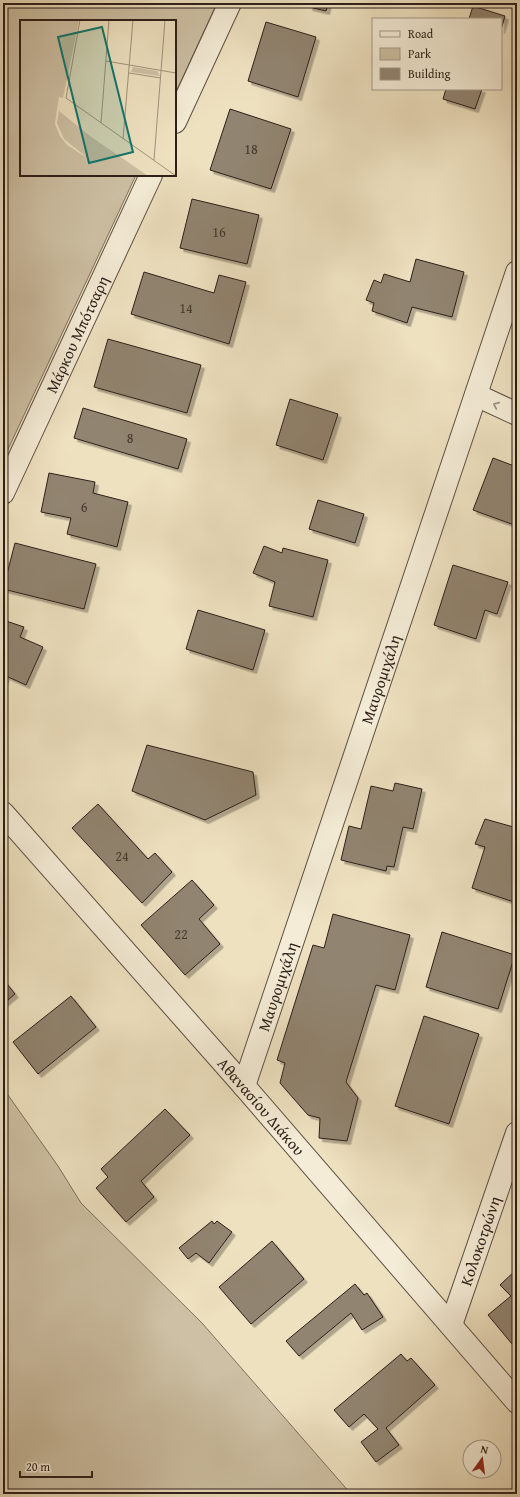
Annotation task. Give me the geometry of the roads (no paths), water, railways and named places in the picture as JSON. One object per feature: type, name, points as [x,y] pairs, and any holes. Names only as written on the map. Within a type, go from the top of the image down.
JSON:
[{"type":"street","points":[[176,120],[230,3]]},
{"type":"street","name":"Μάρκου Μπότσαρη","points":[[3,493],[151,176]]},
{"type":"street","name":"Μαυρομιχάλη","points":[[244,1086],[517,272]]},
{"type":"street","points":[[476,395],[517,414]]},
{"type":"street","name":"Αθανασίου Διάκου","points":[[3,813],[244,1086],[517,1402]]},
{"type":"street","name":"Κολοκοτρώνη","points":[[451,1326],[517,1133]]}]
